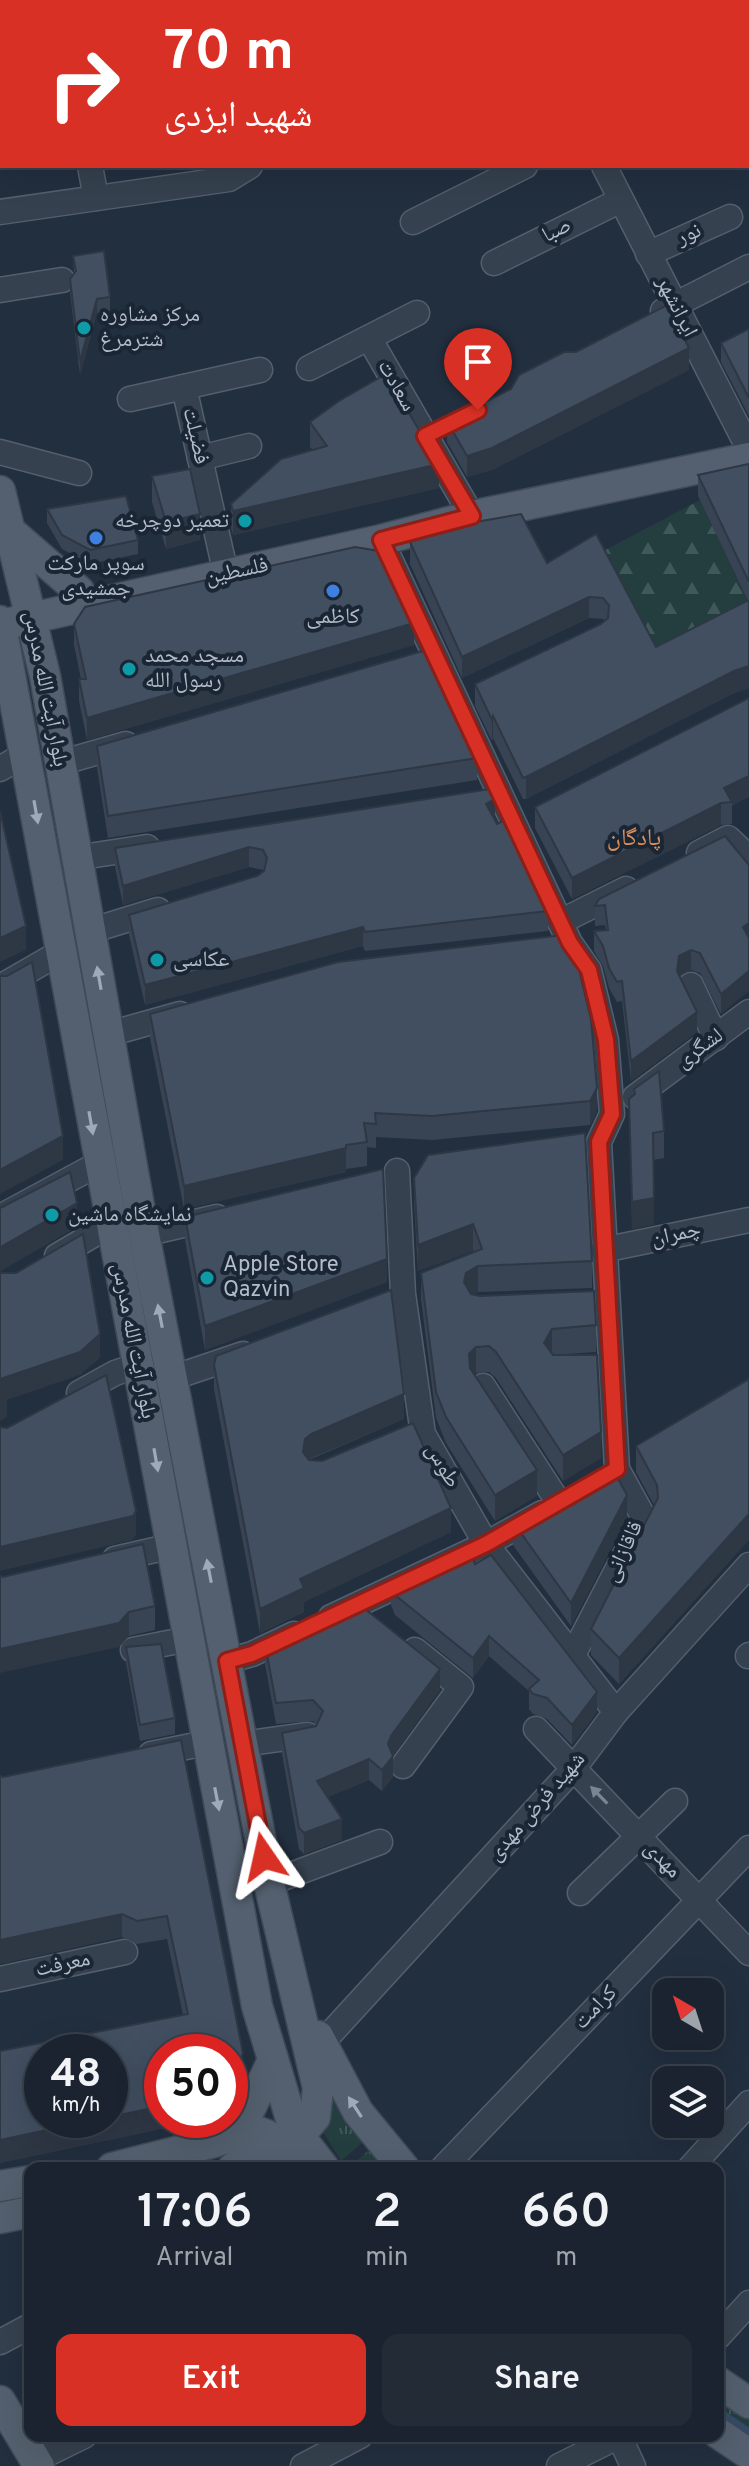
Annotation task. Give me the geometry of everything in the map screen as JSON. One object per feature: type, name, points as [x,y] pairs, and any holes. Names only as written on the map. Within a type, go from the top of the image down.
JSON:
[{"type":"main road","name":"فلسطین","points":[[81,598],[381,540],[472,516],[749,458]]},
{"type":"main road","name":"بلوار آیت الله مدرس","points":[[0,491],[11,618],[6,677],[13,762],[61,952],[257,2006],[299,2136],[319,2162]]},
{"type":"main road","name":"فلسطین","points":[[11,618],[223,561],[384,528],[472,516]]},
{"type":"main road","points":[[5,534],[81,598],[60,636],[45,676]]},
{"type":"main road","name":"بلوار آیت الله مدرس","points":[[11,618],[45,676],[144,1234],[269,1883],[317,2083],[317,2099]]},
{"type":"main road","points":[[11,618],[66,799]]},
{"type":"main road","points":[[83,1073],[101,1079],[113,1059]]},
{"type":"main road","points":[[188,1638],[197,1609],[208,1607],[218,1618]]},
{"type":"main road","name":"بلوار آیت الله مدرس","points":[[278,1926],[321,2044],[358,2112],[399,2162]]},
{"type":"main road","points":[[215,2142],[250,2109],[273,2060]]},
{"type":"main road","points":[[285,2094],[299,2109],[310,2107],[317,2099]]},
{"type":"main road","points":[[287,2162],[299,2136],[315,2117],[317,2099]]},
{"type":"main road","points":[[136,2162],[256,2131],[267,2135],[270,2148],[267,2155],[249,2162]]},
{"type":"main road","points":[[0,2186],[24,2182]]},
{"type":"main road","points":[[0,2218],[24,2213]]},
{"type":"main road","points":[[724,2386],[749,2403]]},
{"type":"main road","points":[[4,2418],[37,2463]]},
{"type":"main road","points":[[724,2437],[749,2454]]},
{"type":"street","points":[[90,168],[96,198]]},
{"type":"street","points":[[0,212],[229,179],[248,168]]},
{"type":"street","points":[[413,222],[521,168]]},
{"type":"street","name":"ایرانشهر","points":[[605,168],[749,449]]},
{"type":"street","name":"صبا","points":[[494,263],[621,200]]},
{"type":"street","name":"نور","points":[[648,254],[730,217]]},
{"type":"street","points":[[635,325],[749,267]]},
{"type":"street","points":[[0,290],[62,280]]},
{"type":"street","points":[[309,368],[417,313]]},
{"type":"street","name":"سعادت","points":[[369,338],[472,516]]},
{"type":"street","name":"فضیلت","points":[[223,561],[184,387],[260,370]]},
{"type":"street","points":[[130,399],[184,387]]},
{"type":"street","points":[[425,436],[451,423]]},
{"type":"street","points":[[200,458],[249,446]]},
{"type":"street","points":[[0,452],[79,473]]},
{"type":"street","name":"قاقازانی","points":[[381,540],[501,792],[522,818],[565,932],[589,970],[606,1040],[612,1114],[599,1142],[617,1469],[644,1518],[573,1655]]},
{"type":"street","points":[[405,663],[435,654]]},
{"type":"street","points":[[456,698],[484,685]]},
{"type":"street","points":[[60,763],[146,738]]},
{"type":"street","points":[[470,797],[501,792]]},
{"type":"street","points":[[672,866],[728,838],[749,858]]},
{"type":"street","points":[[76,858],[170,844]]},
{"type":"street","points":[[539,947],[644,880]]},
{"type":"street","points":[[90,931],[179,904]]},
{"type":"street","points":[[0,987],[61,952]]},
{"type":"street","points":[[691,985],[716,1038]]},
{"type":"street","points":[[113,1059],[199,1009]]},
{"type":"street","name":"لشگری","points":[[612,1114],[749,1012]]},
{"type":"street","points":[[569,1146],[599,1142]]},
{"type":"street","points":[[0,1217],[98,1164]]},
{"type":"street","name":"طوس","points":[[368,1181],[408,1167],[403,1294],[423,1427],[486,1544],[616,1712]]},
{"type":"street","points":[[144,1234],[234,1214]]},
{"type":"street","name":"چمران","points":[[603,1250],[749,1220]]},
{"type":"street","points":[[34,1269],[110,1225]]},
{"type":"street","points":[[374,1305],[403,1294]]},
{"type":"street","points":[[579,1303],[607,1302]]},
{"type":"street","points":[[172,1378],[272,1343]]},
{"type":"street","points":[[64,1402],[115,1373],[139,1365]]},
{"type":"street","points":[[585,1367],[611,1366]]},
{"type":"street","points":[[483,1386],[559,1503]]},
{"type":"street","points":[[395,1439],[423,1427]]},
{"type":"street","points":[[227,1661],[252,1654],[486,1544],[617,1469],[639,1453]]},
{"type":"street","points":[[88,1565],[172,1546]]},
{"type":"street","name":"شهید فرض مهدی","points":[[321,2044],[574,1768],[616,1712],[749,1565]]},
{"type":"street","points":[[357,1604],[461,1687],[403,1766]]},
{"type":"street","points":[[133,1650],[188,1638]]},
{"type":"street","name":"مهدی","points":[[536,1729],[749,1953]]},
{"type":"street","points":[[242,1744],[308,1735]]},
{"type":"street","points":[[123,1760],[206,1743]]},
{"type":"street","points":[[580,1893],[675,1801]]},
{"type":"street","points":[[269,1883],[380,1842]]},
{"type":"street","name":"کرامت","points":[[449,2162],[749,1848]]},
{"type":"street","name":"معرفت","points":[[0,1979],[125,1952]]},
{"type":"street","points":[[695,2162],[749,2103]]},
{"type":"street","points":[[724,2330],[749,2303]]},
{"type":"street","points":[[0,2342],[24,2329]]},
{"type":"street","points":[[37,2463],[74,2442]]},
{"type":"street","points":[[303,2466],[349,2442]]},
{"type":"street","points":[[559,2466],[607,2442]]},
{"type":"street","points":[[622,2442],[633,2466]]},
{"type":"green space","points":[[700,500],[749,604],[656,667],[596,555]]},
{"type":"green space","points":[[329,2090],[366,2139],[341,2161],[321,2128]]},
{"type":"green space","points":[[372,2147],[387,2162],[356,2162]]},
{"type":"green space","points":[[724,2396],[749,2414],[749,2445],[724,2429]]},
{"type":"building","name":"مرکز مشاوره شترمرغ","points":[[104,251],[110,297],[97,299],[80,361],[70,279],[76,271],[73,256]]},
{"type":"building","points":[[667,305],[689,348],[492,448],[467,456],[447,421],[511,389],[519,375],[564,352],[576,352]]},
{"type":"building","points":[[749,329],[749,398],[721,343]]},
{"type":"building","points":[[386,374],[439,464],[233,511],[231,504],[281,459],[327,446],[310,422]]},
{"type":"building","points":[[749,465],[749,582],[698,475]]},
{"type":"building","points":[[190,469],[200,514],[166,522],[152,476]]},
{"type":"building","points":[[126,496],[138,540],[90,550],[62,535],[47,509]]},
{"type":"building","points":[[521,514],[547,563],[596,534],[656,647],[749,600],[749,666],[523,778],[475,684],[601,624],[608,618],[609,605],[603,598],[589,597],[462,657],[410,542],[453,526]]},
{"type":"building","points":[[355,547],[379,551],[414,623],[87,718],[79,679],[86,679],[74,624],[85,607]]},
{"type":"building","points":[[426,650],[477,758],[108,816],[97,746]]},
{"type":"building","points":[[749,698],[749,776],[724,788],[732,802],[721,803],[572,878],[535,807]]},
{"type":"building","points":[[490,789],[495,799],[486,804],[497,824],[505,820],[548,911],[365,932],[363,927],[145,985],[129,915],[257,876],[264,871],[267,858],[263,850],[249,847],[123,886],[115,848]]},
{"type":"building","points":[[0,811],[26,926],[0,938]]},
{"type":"building","points":[[725,836],[749,865],[749,923],[743,927],[749,938],[749,971],[721,994],[700,953],[691,950],[679,956],[677,971],[697,1012],[631,1061],[622,981],[617,982],[609,968],[603,946],[594,931],[608,930],[605,905],[595,906],[599,899]]},
{"type":"building","points":[[563,935],[575,953],[591,1019],[597,1088],[590,1101],[432,1116],[375,1113],[376,1124],[364,1123],[367,1142],[184,1186],[150,1014],[338,962]]},
{"type":"building","points":[[32,962],[63,1136],[0,1170],[0,976],[7,976]]},
{"type":"building","points":[[659,1071],[664,1131],[653,1133],[654,1198],[632,1202],[629,1099],[635,1094],[634,1089]]},
{"type":"building","points":[[585,1133],[592,1261],[478,1266],[466,1273],[464,1282],[471,1294],[480,1296],[594,1291],[596,1325],[552,1329],[544,1343],[553,1355],[597,1355],[601,1432],[563,1455],[496,1352],[489,1346],[476,1347],[469,1354],[470,1368],[537,1470],[495,1495],[446,1417],[436,1392],[421,1273],[482,1249],[473,1224],[418,1245],[414,1178],[428,1155]]},
{"type":"building","points":[[383,1169],[387,1259],[205,1326],[185,1217]]},
{"type":"building","points":[[70,1172],[77,1203],[0,1250],[0,1208]]},
{"type":"building","points":[[83,1234],[100,1334],[80,1352],[0,1379],[0,1271],[16,1273]]},
{"type":"building","points":[[391,1290],[404,1394],[311,1434],[305,1439],[303,1452],[309,1460],[322,1461],[413,1423],[451,1508],[300,1579],[304,1588],[260,1609],[214,1365],[216,1356]]},
{"type":"building","points":[[106,1375],[136,1511],[133,1516],[0,1547],[0,1427],[7,1428]]},
{"type":"building","points":[[749,1379],[749,1514],[619,1658],[591,1629],[658,1498],[657,1485],[636,1446]]},
{"type":"building","points":[[610,1464],[627,1495],[571,1603],[513,1522]]},
{"type":"building","points":[[143,1544],[155,1606],[129,1612],[119,1623],[0,1649],[0,1576]]},
{"type":"building","points":[[469,1548],[475,1564],[491,1555],[597,1692],[572,1725],[547,1698],[533,1694],[529,1689],[539,1680],[489,1636],[473,1658],[395,1595],[391,1585]]},
{"type":"building","points":[[355,1601],[440,1669],[391,1736],[388,1744],[393,1756],[382,1770],[369,1759],[317,1781],[342,1819],[304,1833],[299,1828],[282,1733],[316,1726],[323,1711],[313,1700],[276,1703],[265,1644]]},
{"type":"building","points":[[161,1644],[175,1718],[140,1725],[126,1647]]},
{"type":"building","points":[[181,1740],[239,2034],[144,2034],[144,2110],[128,2113],[128,2034],[86,2034],[188,2014],[167,1916],[137,1921],[122,1914],[0,1940],[0,1776]]},
{"type":"building","points":[[24,2046],[24,2135],[0,2140],[0,2051]]},
{"type":"waterway","points":[[724,2414],[749,2431]]},
{"type":"place","name":"مرکز مشاوره شترمرغ","points":[[84,328]]},
{"type":"place","name":"تعمیر دوچرخه","points":[[245,521]]},
{"type":"place","name":"سوپر مارکت جمشیدی","points":[[96,538]]},
{"type":"place","name":"کاظمی","points":[[333,591]]},
{"type":"place","name":"مسجد محمد رسول الله","points":[[129,669]]},
{"type":"place","name":"عکاسی","points":[[157,960]]},
{"type":"place","name":"نمایشگاه ماشین","points":[[52,1215]]},
{"type":"place","name":"Apple Store Qazvin","points":[[207,1278]]},
{"type":"district","name":"پادگان","points":[[634,839]]},
{"type":"route","points":[[264,1857],[227,1661],[252,1654],[486,1544],[617,1469],[599,1142],[612,1114],[606,1040],[597,997],[589,970],[570,943],[516,821],[381,540],[472,516],[425,436],[478,410]]}]
